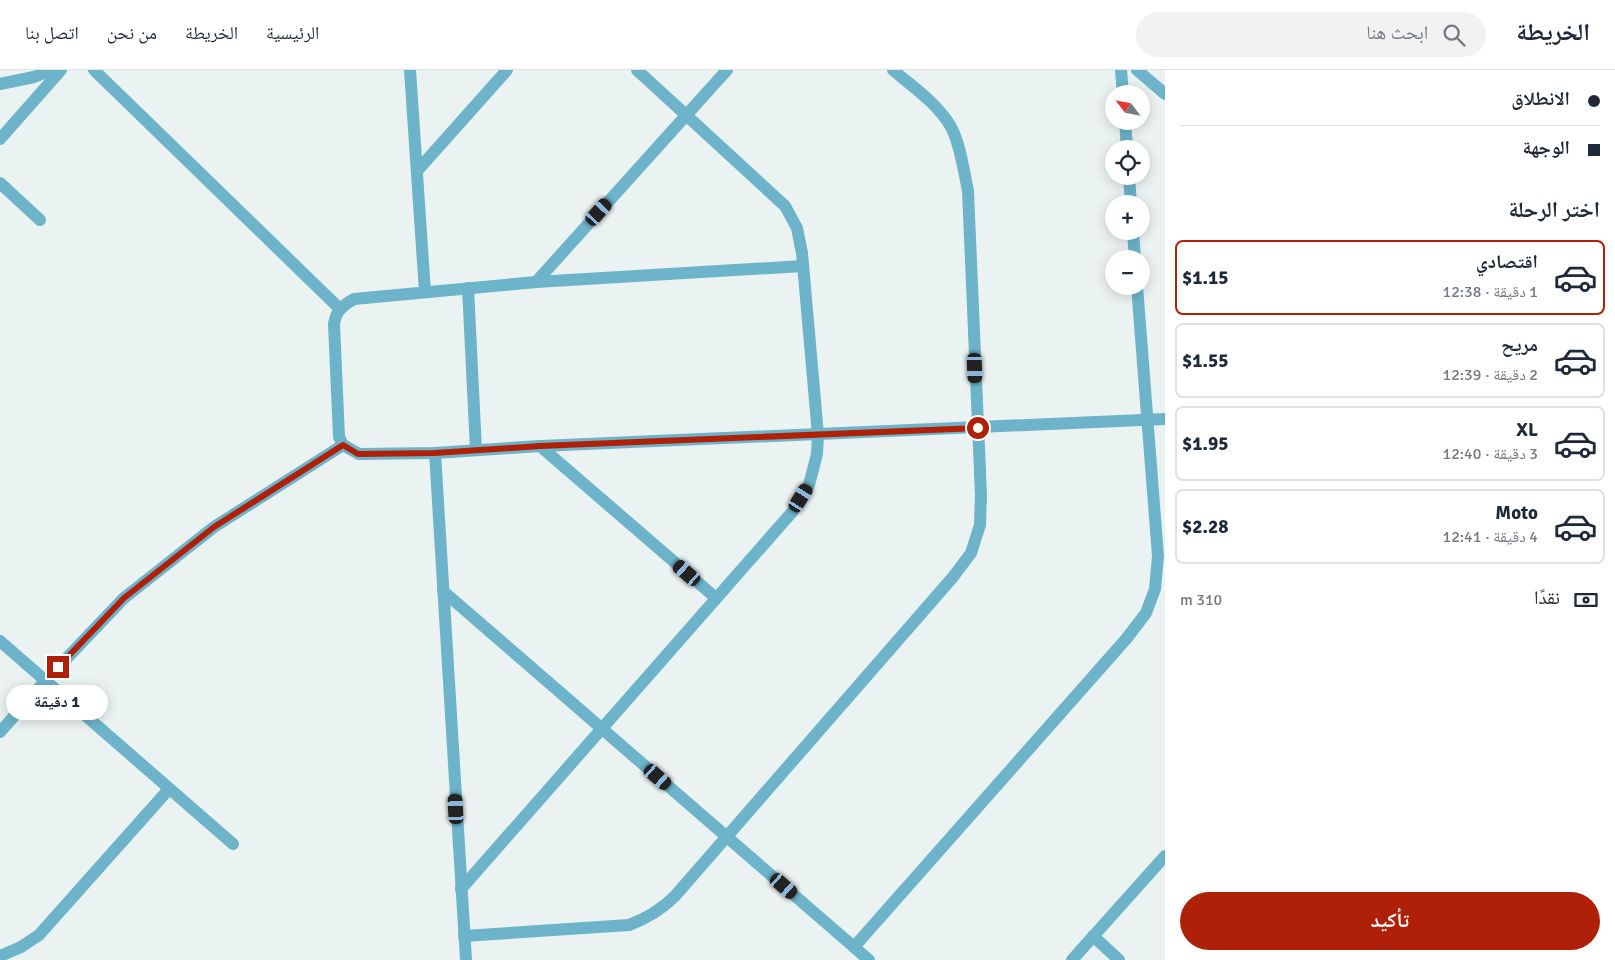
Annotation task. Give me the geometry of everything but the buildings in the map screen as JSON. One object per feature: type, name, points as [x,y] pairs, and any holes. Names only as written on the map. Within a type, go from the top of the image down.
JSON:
[{"type":"street","points":[[0,84],[34,77],[52,70]]},
{"type":"street","points":[[0,139],[61,70]]},
{"type":"street","points":[[94,70],[340,309]]},
{"type":"street","points":[[410,70],[425,292]]},
{"type":"street","points":[[417,171],[507,70]]},
{"type":"street","points":[[461,889],[793,511],[810,485],[817,454],[818,435],[803,266],[797,228],[784,206],[637,70]]},
{"type":"street","points":[[536,282],[727,70]]},
{"type":"street","points":[[464,936],[629,925],[646,919],[662,909],[953,578],[971,553],[980,524],[968,191],[952,127],[933,105],[893,70]]},
{"type":"street","points":[[1121,70],[1122,85]]},
{"type":"street","points":[[1137,70],[1165,94]]},
{"type":"street","points":[[0,182],[40,220]]},
{"type":"street","points":[[803,266],[536,282],[354,299],[340,309],[334,324],[339,437],[343,445],[358,454],[435,453],[540,446],[1165,419]]},
{"type":"street","points":[[468,288],[476,450]]},
{"type":"street","points":[[854,947],[1127,638],[1146,613],[1155,589],[1158,556],[1138,295]]},
{"type":"street","points":[[0,732],[45,680],[124,598],[214,527],[343,445]]},
{"type":"street","points":[[540,446],[716,598]]},
{"type":"street","points":[[435,453],[466,960]]},
{"type":"street","points":[[443,591],[869,960]]},
{"type":"street","points":[[0,642],[233,844]]},
{"type":"street","points":[[0,956],[21,947],[39,935],[169,789]]},
{"type":"street","points":[[1072,960],[1165,856]]},
{"type":"street","points":[[1093,936],[1120,960]]},
{"type":"route","points":[[58,667],[124,598],[214,527],[343,445],[358,454],[435,453],[540,446],[978,428]]}]
